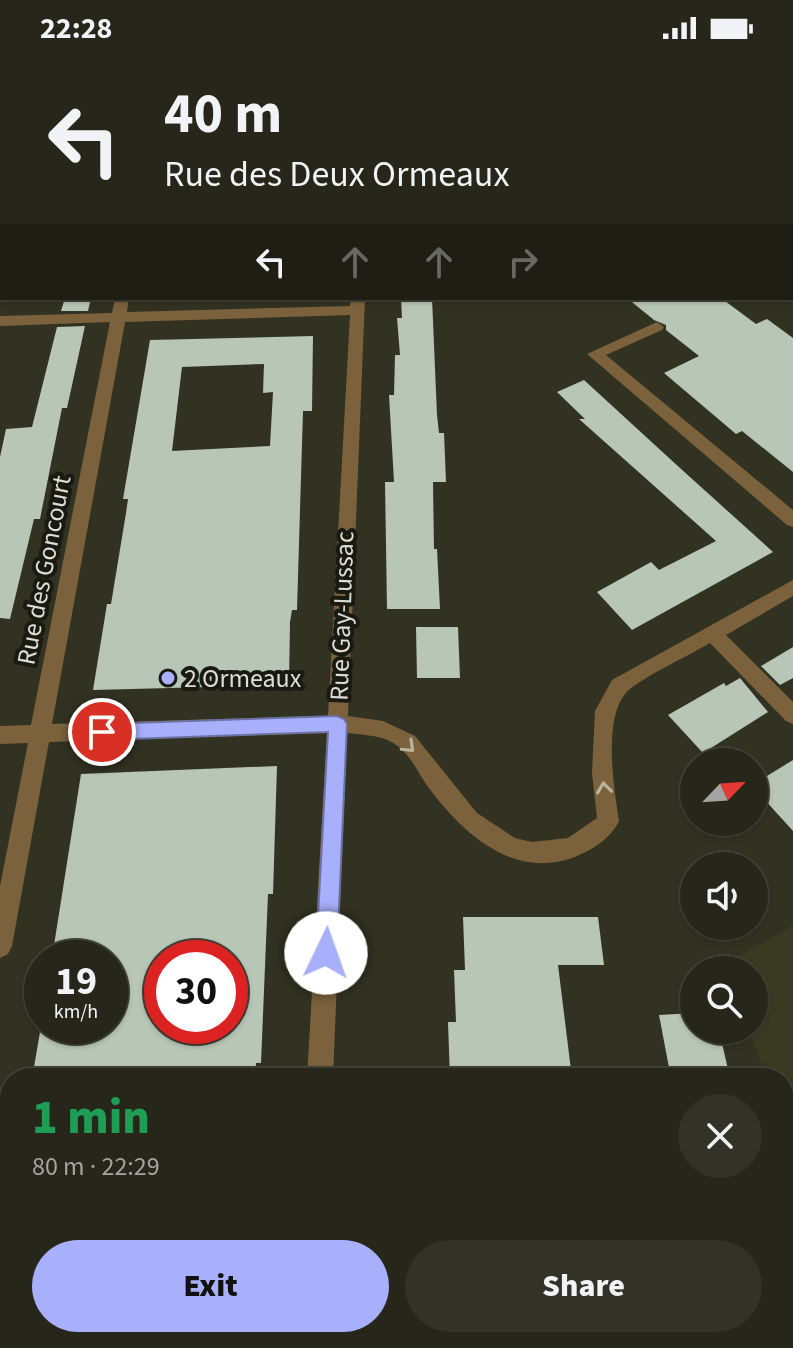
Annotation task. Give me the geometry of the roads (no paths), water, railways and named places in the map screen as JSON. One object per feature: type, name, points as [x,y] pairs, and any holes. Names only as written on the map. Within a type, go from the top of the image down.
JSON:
[{"type":"street","points":[[0,337],[2,320],[120,307],[357,304]]},
{"type":"street","name":"Rue Gay-Lussac","points":[[320,1068],[357,304]]},
{"type":"street","name":"Rue des Goncourt","points":[[0,946],[120,307]]},
{"type":"street","points":[[657,327],[595,354],[793,520]]},
{"type":"street","points":[[0,735],[337,724],[379,727],[408,742],[439,784],[477,826],[501,846],[525,853],[565,850],[585,844],[608,821],[602,773],[605,711],[619,686],[793,587]]},
{"type":"street","points":[[712,633],[793,715]]},
{"type":"place","name":"2 Ormeaux","points":[[168,678]]}]
